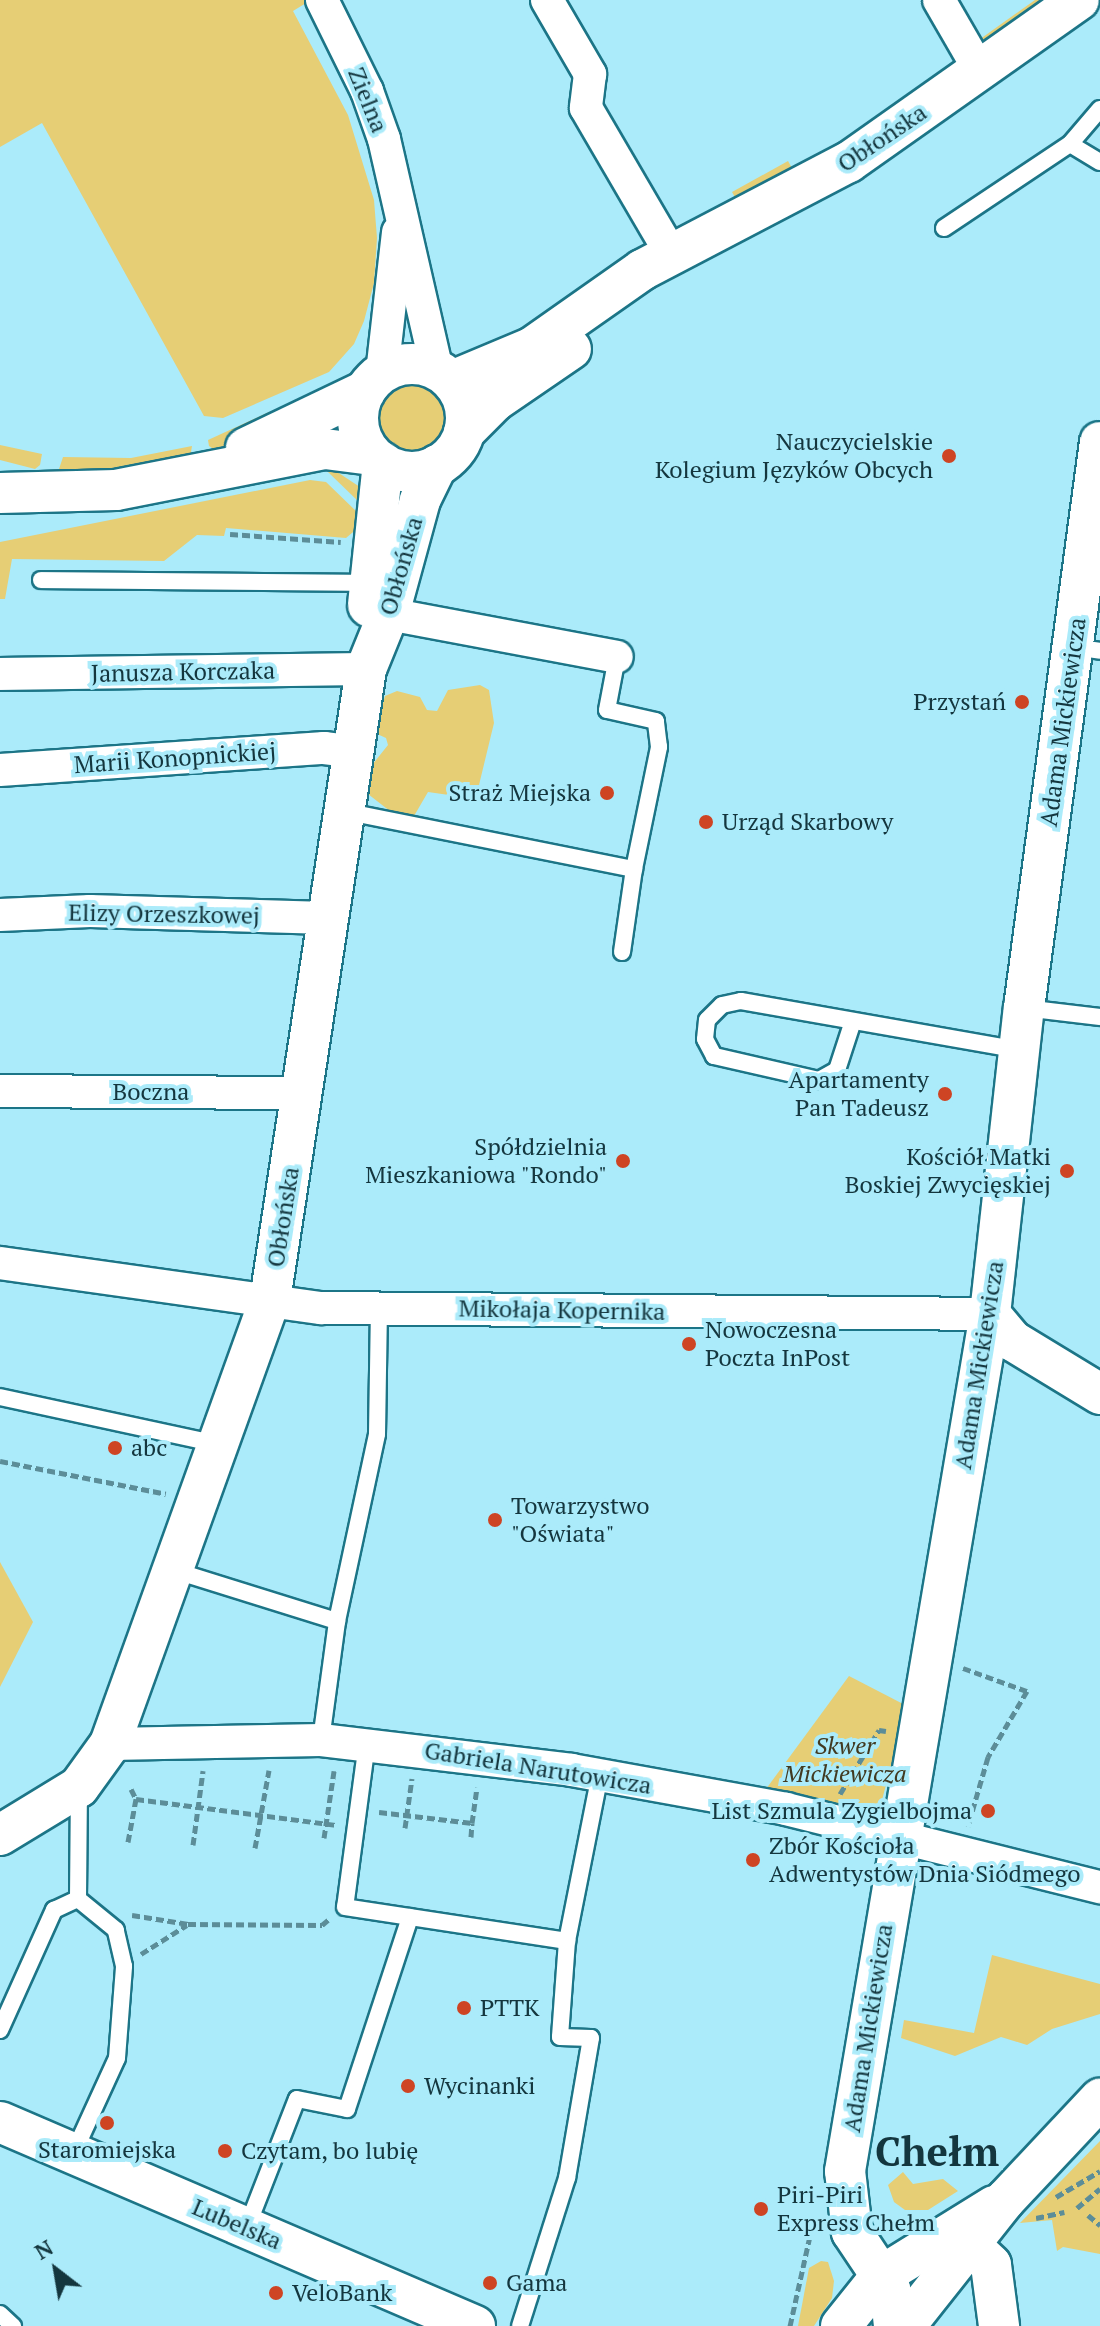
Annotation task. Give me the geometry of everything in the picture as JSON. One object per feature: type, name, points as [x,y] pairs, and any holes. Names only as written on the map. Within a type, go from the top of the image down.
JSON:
[{"type":"street","name":"Zielna","points":[[322,0],[367,91],[401,205],[444,375]]},
{"type":"street","points":[[547,0],[590,74],[586,108],[672,255]]},
{"type":"street","points":[[939,0],[980,71]]},
{"type":"street","name":"Obłońska","points":[[444,375],[531,348],[642,270],[849,162],[1079,0]]},
{"type":"street","name":"Zielna","points":[[373,382],[401,205]]},
{"type":"street","name":"Obłońska","points":[[464,432],[477,416],[590,333],[672,255]]},
{"type":"street","points":[[0,493],[116,490],[325,449],[378,459],[410,471],[437,465],[458,446],[464,432],[466,414],[444,375],[409,364],[253,443],[217,469]]},
{"type":"street","points":[[373,382],[358,424],[378,459]]},
{"type":"street","name":"Adama Mickiewicza","points":[[894,2326],[890,2289],[852,2232],[830,2207],[845,2171],[898,1835],[990,1314],[1024,1008],[1086,649],[1100,442]]},
{"type":"street","name":"Obłońska","points":[[378,459],[381,598]]},
{"type":"street","name":"Obłońska","points":[[110,1744],[270,1300],[303,1093],[350,751],[366,669],[381,598],[437,465]]},
{"type":"street","points":[[381,598],[617,657]]},
{"type":"street","name":"Janusza Korczaka","points":[[0,674],[366,669]]},
{"type":"street","name":"Marii Konopnickiej","points":[[0,770],[324,748],[350,751]]},
{"type":"street","name":"Elizy Orzeszkowej","points":[[0,915],[90,911],[327,918]]},
{"type":"street","name":"Boczna","points":[[0,1091],[303,1093]]},
{"type":"street","name":"Mikołaja Kopernika","points":[[0,1263],[321,1308],[990,1314]]},
{"type":"street","points":[[990,1314],[1013,1341],[1100,1394]]},
{"type":"street","name":"Gabriela Narutowicza","points":[[110,1744],[328,1751],[367,1743],[572,1770],[786,1809],[1100,1887]]},
{"type":"street","points":[[0,1835],[79,1787],[110,1744]]},
{"type":"street","points":[[905,2326],[972,2247],[1018,2210],[1100,2099]]},
{"type":"street","name":"Lubelska","points":[[0,2122],[246,2228],[429,2317],[475,2326]]},
{"type":"street","points":[[830,2207],[882,2237],[922,2248],[972,2247],[991,2265],[999,2326]]},
{"type":"street","points":[[841,2326],[881,2276],[922,2248],[1018,2210]]},
{"type":"lane","points":[[944,228],[1070,144],[1100,109]]},
{"type":"lane","points":[[1070,144],[1100,162]]},
{"type":"lane","points":[[41,580],[381,598]]},
{"type":"lane","points":[[617,657],[607,710],[656,721],[659,747],[634,869],[622,952]]},
{"type":"lane","points":[[342,811],[634,869]]},
{"type":"lane","points":[[853,1021],[837,1070],[819,1080],[714,1056],[705,1039],[707,1020],[722,1005],[741,1001],[1020,1050]]},
{"type":"lane","points":[[1024,1008],[1100,1017]]},
{"type":"lane","points":[[328,1751],[337,1621],[377,1434],[379,1308]]},
{"type":"lane","points":[[0,1397],[219,1444]]},
{"type":"lane","points":[[173,1570],[337,1621]]},
{"type":"lane","points":[[367,1743],[345,1907],[567,1941]]},
{"type":"lane","points":[[78,1899],[79,1787]]},
{"type":"lane","points":[[520,2326],[567,2178],[591,2038],[560,2037],[567,1941],[597,1790]]},
{"type":"lane","points":[[73,2153],[117,2058],[124,1966],[116,1930],[105,1917],[78,1899]]},
{"type":"lane","points":[[0,2030],[54,1910],[78,1899]]},
{"type":"lane","points":[[246,2228],[297,2099],[347,2109],[410,1917]]},
{"type":"lane","points":[[0,2314],[13,2326]]},
{"type":"path","points":[[230,534],[347,542]]},
{"type":"path","points":[[0,1461],[198,1500]]},
{"type":"path","points":[[963,1668],[1027,1691],[988,1757],[964,1838]]},
{"type":"path","points":[[839,1796],[879,1730],[899,1733]]},
{"type":"path","points":[[324,1838],[328,1751]]},
{"type":"path","points":[[255,1848],[270,1765]]},
{"type":"path","points":[[405,1828],[413,1765]]},
{"type":"path","points":[[193,1845],[204,1766]]},
{"type":"path","points":[[471,1837],[479,1773]]},
{"type":"path","points":[[128,1842],[136,1799],[131,1789]]},
{"type":"path","points":[[136,1799],[356,1828]]},
{"type":"path","points":[[358,1810],[472,1823]]},
{"type":"path","points":[[105,1917],[115,1912],[188,1924],[322,1925],[345,1907]]},
{"type":"path","points":[[124,1966],[188,1924]]},
{"type":"path","points":[[1049,2202],[1100,2171]]},
{"type":"path","points":[[1077,2208],[1100,2189]]},
{"type":"path","points":[[790,2326],[830,2207]]},
{"type":"path","points":[[1018,2210],[1064,2212]]},
{"type":"path","points":[[1088,2215],[1100,2225]]},
{"type":"green space","points":[[0,0],[311,0],[293,11],[348,115],[374,200],[377,238],[374,283],[364,321],[354,344],[329,372],[223,418],[204,416],[42,123],[0,147]]},
{"type":"green space","points":[[1035,0],[1051,0],[985,47],[976,42]]},
{"type":"green space","points":[[788,161],[794,172],[738,203],[732,192]]},
{"type":"green space","points":[[404,376],[420,376],[436,383],[447,394],[454,418],[451,434],[442,448],[420,460],[404,460],[388,453],[377,442],[370,426],[370,410],[377,394],[388,383]]},
{"type":"green space","points":[[269,412],[280,417],[242,439],[215,450],[209,446],[208,440]]},
{"type":"green space","points":[[0,445],[42,454],[40,465],[35,469],[0,460]]},
{"type":"green space","points":[[192,446],[190,458],[131,471],[63,474],[59,469],[63,457],[131,458]]},
{"type":"green space","points":[[325,464],[363,489],[361,504],[327,471]]},
{"type":"green space","points":[[310,480],[326,482],[358,513],[359,527],[346,538],[226,528],[224,536],[197,535],[164,561],[12,559],[5,599],[0,599],[0,542]]},
{"type":"green space","points":[[480,685],[489,690],[494,723],[479,785],[463,797],[428,792],[414,816],[395,815],[368,794],[368,770],[388,745],[386,738],[375,733],[385,696],[397,691],[420,697],[427,710],[437,711],[448,690]]},
{"type":"green space","points":[[0,1562],[33,1622],[0,1687]]},
{"type":"green space","name":"Skwer Mickiewicza","points":[[849,1676],[907,1706],[878,1815],[766,1789]]},
{"type":"green space","points":[[992,1955],[1100,1984],[1100,2014],[1052,2029],[1027,2045],[1001,2037],[955,2056],[901,2038],[904,2020],[974,2033]]},
{"type":"green space","points":[[1100,2141],[1100,2254],[1063,2247],[1057,2251],[1052,2220],[1020,2223]]},
{"type":"green space","points":[[903,2172],[913,2184],[943,2179],[958,2191],[928,2210],[905,2210],[894,2202],[888,2185]]},
{"type":"green space","points":[[821,2261],[828,2262],[834,2281],[832,2298],[814,2326],[798,2326],[809,2268]]},
{"type":"place","name":"Nauczycielskie Kolegium Języków Obcych","points":[[949,456]]},
{"type":"place","name":"Przystań","points":[[1022,702]]},
{"type":"place","name":"Straż Miejska","points":[[607,793]]},
{"type":"place","name":"Urząd Skarbowy","points":[[706,822]]},
{"type":"place","name":"Apartamenty Pan Tadeusz","points":[[945,1094]]},
{"type":"place","name":"Spółdzielnia Mieszkaniowa \"Rondo\"","points":[[623,1161]]},
{"type":"place","name":"Kościół Matki Boskiej Zwycięskiej","points":[[1067,1171]]},
{"type":"place","name":"Nowoczesna Poczta InPost","points":[[689,1344]]},
{"type":"place","name":"abc","points":[[115,1448]]},
{"type":"place","name":"Towarzystwo \"Oświata\"","points":[[495,1520]]},
{"type":"place","name":"List Szmula Zygielbojma","points":[[988,1811]]},
{"type":"place","name":"Zbór Kościoła Adwentystów Dnia Siódmego","points":[[753,1860]]},
{"type":"place","name":"PTTK","points":[[464,2008]]},
{"type":"place","name":"Wycinanki","points":[[408,2086]]},
{"type":"place","name":"Staromiejska","points":[[107,2123]]},
{"type":"place","name":"Czytam, bo lubię","points":[[225,2151]]},
{"type":"place","name":"Piri-Piri Express Chełm","points":[[761,2209]]},
{"type":"place","name":"Gama","points":[[490,2283]]},
{"type":"place","name":"VeloBank","points":[[276,2293]]},
{"type":"district","name":"Chełm","points":[[937,2151]]}]
